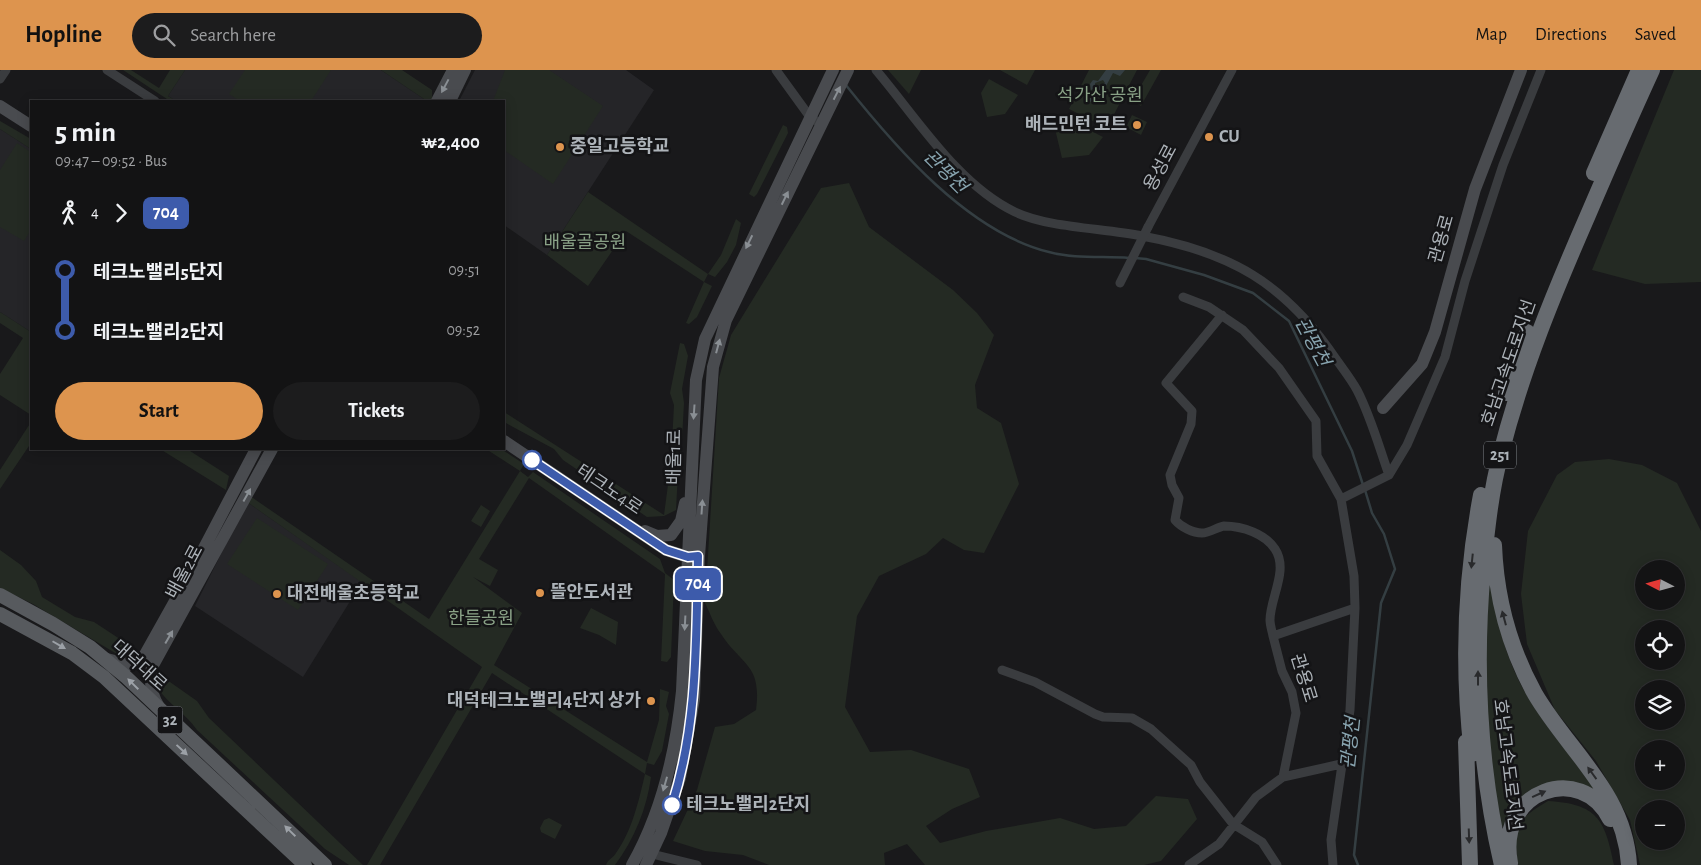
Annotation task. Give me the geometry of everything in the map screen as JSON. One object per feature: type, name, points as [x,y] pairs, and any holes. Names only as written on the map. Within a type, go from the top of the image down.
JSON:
[{"type":"highway","name":"호남고속도로지선","points":[[1491,865],[1475,780],[1466,683],[1466,630],[1480,496],[1516,358],[1640,70]]},
{"type":"highway","name":"호남고속도로지선","points":[[1502,865],[1485,777],[1478,682],[1478,632],[1491,498],[1514,402],[1534,343],[1652,70]]},
{"type":"highway","points":[[1498,465],[1494,521],[1496,581],[1514,652],[1536,694],[1613,803],[1625,833],[1629,865]]},
{"type":"highway","points":[[1466,683],[1470,865]]},
{"type":"highway","points":[[1511,865],[1508,840],[1516,813],[1536,794],[1561,789],[1581,792],[1590,796],[1603,808],[1615,834],[1619,865]]},
{"type":"main road","points":[[438,100],[454,70]]},
{"type":"main road","points":[[450,100],[465,70]]},
{"type":"main road","name":"배울1로","points":[[649,860],[680,778],[694,699],[693,482],[696,380],[705,338],[833,70]]},
{"type":"main road","name":"배울1로","points":[[632,865],[653,821],[678,736],[693,556],[713,367],[719,342],[726,320],[848,70]]},
{"type":"main road","name":"관용로","points":[[1383,408],[1422,364],[1435,332],[1475,189],[1522,70]]},
{"type":"main road","points":[[0,106],[30,125]]},
{"type":"main road","name":"테크노4로","points":[[505,442],[666,550],[693,556]]},
{"type":"main road","name":"배울2로","points":[[103,658],[130,665],[142,660],[255,450]]},
{"type":"main road","name":"배울2로","points":[[163,713],[151,690],[150,678],[152,667],[271,450]]},
{"type":"main road","points":[[638,531],[657,536],[671,534],[682,521],[686,497],[693,482]]},
{"type":"main road","name":"대덕대로","points":[[0,596],[53,624],[103,658],[163,713],[318,864]]},
{"type":"main road","points":[[0,605],[39,624],[53,624]]},
{"type":"main road","name":"대덕대로","points":[[0,614],[72,653],[104,677],[300,860],[302,858],[318,864]]},
{"type":"street","points":[[0,79],[6,70]]},
{"type":"street","points":[[107,70],[153,100]]},
{"type":"street","points":[[776,70],[810,117],[823,119]]},
{"type":"street","points":[[876,70],[956,166],[987,193],[1016,212],[1047,222],[1111,230],[1173,241],[1224,259],[1273,287],[1298,308],[1320,335],[1357,390],[1369,416],[1389,475]]},
{"type":"street","name":"용성로","points":[[1120,283],[1232,70]]},
{"type":"street","points":[[1345,497],[1389,475],[1407,445],[1445,356],[1465,281],[1503,165],[1542,70]]},
{"type":"street","points":[[1183,297],[1222,314],[1243,330],[1279,368],[1316,421],[1317,456],[1345,497],[1354,576],[1355,608],[1350,710],[1331,840],[1333,865]]},
{"type":"street","points":[[1222,314],[1166,383],[1192,411],[1191,424],[1170,475],[1172,485],[1179,498],[1175,520],[1182,527],[1203,533],[1224,526],[1254,532],[1270,541],[1277,552],[1281,564],[1270,622],[1273,636]]},
{"type":"street","name":"관용로","points":[[1283,777],[1296,714],[1292,692],[1282,671],[1273,636],[1355,608]]},
{"type":"street","points":[[1002,670],[1035,682],[1095,714],[1103,717],[1132,718],[1151,729],[1191,765],[1200,782],[1233,824],[1262,842],[1277,865]]},
{"type":"street","points":[[1189,865],[1218,844],[1256,797],[1283,777],[1341,764]]},
{"type":"street","points":[[649,860],[696,865]]},
{"type":"shaded area","points":[[185,70],[381,70],[426,100],[174,100],[168,96]]},
{"type":"shaded area","name":"중일고등학교","points":[[475,70],[626,70],[654,90],[547,255],[505,226],[505,100],[460,100]]},
{"type":"shaded area","points":[[1106,70],[1125,70],[1120,76],[1113,73],[1106,86],[1098,91],[1097,97],[1090,102],[1089,98],[1096,96],[1098,87],[1105,83],[1103,80],[1095,83],[1095,88],[1091,90],[1090,84],[1093,80],[1098,81]]},
{"type":"shaded area","points":[[0,129],[30,148],[30,331],[0,312]]},
{"type":"shaded area","name":"대전배울초등학교","points":[[247,502],[362,582],[303,677],[195,606]]},
{"type":"green space","points":[[123,70],[131,70],[159,88],[170,70],[185,70],[168,96],[174,100],[168,100]]},
{"type":"green space","points":[[245,70],[331,70],[312,100],[238,100],[229,94]]},
{"type":"green space","points":[[381,70],[402,70],[432,90],[432,100],[426,100]]},
{"type":"green space","points":[[505,70],[549,70],[603,106],[553,184],[505,151],[505,100],[493,100]]},
{"type":"green space","points":[[888,70],[921,70],[909,94]]},
{"type":"green space","points":[[1000,70],[1035,70],[1027,85]]},
{"type":"green space","name":"석가산 공원","points":[[1089,70],[1137,70],[1107,128],[1069,109]]},
{"type":"green space","points":[[1150,70],[1161,70],[1141,106],[1132,101]]},
{"type":"green space","points":[[1674,70],[1701,70],[1701,282],[1645,284],[1592,270]]},
{"type":"green space","points":[[989,79],[1018,95],[1005,114],[987,117],[981,93]]},
{"type":"green space","name":"배드민턴 코트","points":[[1132,115],[1147,122],[1141,135],[1126,127]]},
{"type":"green space","points":[[1064,117],[1103,137],[1089,155],[1062,158],[1056,133]]},
{"type":"green space","points":[[0,121],[30,138],[30,148],[0,129]]},
{"type":"green space","points":[[783,125],[787,127],[788,133],[754,197],[749,194]]},
{"type":"green space","points":[[17,143],[30,151],[30,232],[24,241],[0,227],[0,170]]},
{"type":"green space","points":[[849,183],[869,227],[953,290],[977,313],[994,335],[975,385],[977,408],[1001,423],[1019,484],[984,553],[964,550],[943,538],[926,554],[879,576],[857,616],[845,707],[870,752],[911,750],[969,769],[980,797],[952,809],[926,826],[940,843],[986,831],[1060,818],[1094,829],[1126,826],[1156,796],[1188,799],[1197,819],[1161,861],[1144,865],[925,865],[907,844],[884,853],[885,865],[769,865],[743,855],[705,851],[673,841],[697,790],[715,727],[734,724],[756,710],[756,683],[753,674],[714,623],[705,603],[719,378],[731,335],[821,188]]},
{"type":"green space","name":"배울골공원","points":[[588,192],[708,274],[704,282],[626,231],[588,286],[547,255]]},
{"type":"green space","points":[[736,219],[741,223],[736,245],[727,262],[715,277],[708,274],[721,255]]},
{"type":"green space","points":[[704,282],[712,286],[697,317],[689,324],[686,323]]},
{"type":"green space","points":[[0,312],[30,331],[30,414],[0,395],[0,374],[23,338],[0,323]]},
{"type":"green space","points":[[680,343],[684,344],[688,356],[682,389],[684,403],[681,458],[678,472],[676,510],[664,516],[647,517],[563,460],[554,449],[505,423],[505,413],[664,515],[671,462],[674,405],[670,393]]},
{"type":"green space","points":[[30,424],[30,444],[0,489],[0,470]]},
{"type":"green space","points":[[162,450],[189,450],[229,476],[226,490]]},
{"type":"green space","points":[[488,450],[503,450],[524,464],[520,471]]},
{"type":"green space","points":[[1609,459],[1642,465],[1677,483],[1701,531],[1701,865],[1640,865],[1637,850],[1685,850],[1685,800],[1635,800],[1635,842],[1630,820],[1596,761],[1555,710],[1527,644],[1521,594],[1528,531],[1557,475],[1575,462]]},
{"type":"green space","name":"한들공원","points":[[520,471],[528,477],[533,472],[660,559],[665,573],[674,580],[671,657],[667,662],[661,661],[665,574],[529,478],[479,559],[498,570],[490,586],[473,577],[522,613],[494,665],[647,762],[659,720],[660,689],[669,692],[666,706],[669,714],[662,751],[654,765],[647,763],[645,774],[492,673],[380,865],[367,865],[482,667],[247,502],[250,496],[429,619]]},
{"type":"green space","points":[[481,505],[490,511],[481,527],[471,521]]},
{"type":"green space","points":[[257,518],[328,564],[298,610],[227,564]]},
{"type":"green space","points":[[0,550],[21,565],[36,581],[42,597],[75,617],[94,622],[135,649],[129,657],[122,657],[33,604],[0,588]]},
{"type":"green space","points":[[1489,580],[1502,638],[1518,679],[1543,720],[1602,801],[1574,787],[1510,811],[1501,830],[1489,745],[1485,658]]},
{"type":"green space","points":[[591,608],[618,622],[616,645],[599,635],[580,628]]},
{"type":"green space","points":[[160,675],[197,701],[209,718],[363,865],[349,865],[325,849],[197,730],[159,690],[157,682]]},
{"type":"green space","points":[[645,774],[651,777],[639,823],[615,865],[606,865],[622,844],[626,835],[634,815]]},
{"type":"green space","points":[[1548,801],[1578,806],[1588,810],[1596,817],[1607,836],[1614,865],[1518,865],[1516,834],[1518,827],[1528,814]]},
{"type":"green space","points":[[549,818],[562,825],[555,839],[541,832],[540,828],[544,820]]},
{"type":"waterway","name":"관평천","points":[[845,84],[911,160],[962,207],[990,226],[1019,242],[1049,252],[1079,256],[1129,258]]},
{"type":"waterway","name":"관평천","points":[[1135,258],[1146,259],[1204,275],[1253,293],[1289,321],[1352,451],[1363,485]]},
{"type":"waterway","name":"관평천","points":[[1358,865],[1354,855],[1381,603],[1395,569],[1384,534],[1372,513],[1365,490]]},
{"type":"bus line","name":"704","points":[[532,460],[666,550],[688,557],[698,556],[694,699],[680,778],[672,805]]},
{"type":"place","name":"배드민턴 코트","points":[[1137,125]]},
{"type":"place","name":"CU","points":[[1209,137]]},
{"type":"place","name":"중일고등학교","points":[[560,147]]},
{"type":"place","name":"뜰안도서관","points":[[540,593]]},
{"type":"place","name":"대전배울초등학교","points":[[277,594]]},
{"type":"place","name":"대덕테크노밸리4단지 상가","points":[[651,701]]},
{"type":"place","name":"테크노밸리2단지","points":[[672,805]]}]
